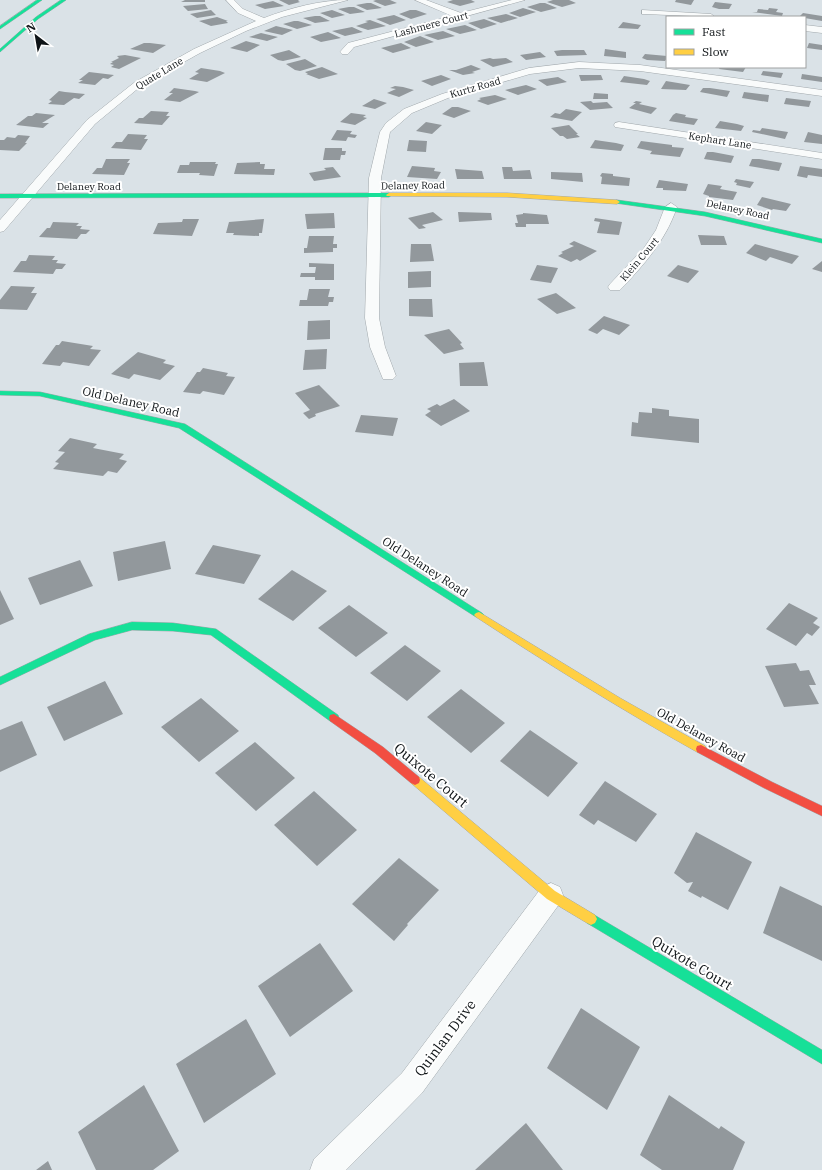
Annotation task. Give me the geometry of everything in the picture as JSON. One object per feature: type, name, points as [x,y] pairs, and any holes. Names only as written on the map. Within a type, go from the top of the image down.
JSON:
[{"type":"street","points":[[0,28],[40,0]]},
{"type":"street","points":[[0,51],[37,18],[64,0]]},
{"type":"street","points":[[230,0],[234,6],[243,13],[265,21]]},
{"type":"street","name":"Quate Lane","points":[[0,228],[25,197],[91,122],[138,84],[198,51],[279,15],[344,0]]},
{"type":"street","points":[[419,0],[461,16]]},
{"type":"street","name":"Lashmere Court","points":[[346,52],[350,45],[520,0]]},
{"type":"street","points":[[645,12],[698,16]]},
{"type":"street","points":[[806,28],[822,30]]},
{"type":"street","name":"Kurtz Road","points":[[388,376],[378,355],[373,326],[375,178],[383,140],[390,125],[408,111],[445,96],[529,71],[568,66],[617,66],[822,93]]},
{"type":"street","name":"Kephart Lane","points":[[619,125],[822,156]]},
{"type":"street","name":"Delaney Road","points":[[0,196],[540,196],[608,200],[670,207],[747,222],[822,241]]},
{"type":"street","name":"Klein Court","points":[[615,287],[640,261],[659,235],[667,221],[670,207]]},
{"type":"street","name":"Old Delaney Road","points":[[0,393],[40,394],[182,426],[562,669],[665,730],[768,785],[822,811]]},
{"type":"street","name":"Quixote Court","points":[[0,681],[92,637],[132,626],[173,627],[213,632],[379,750],[551,895],[822,1057]]},
{"type":"street","name":"Quinlan Drive","points":[[325,1170],[412,1083],[551,895]]},
{"type":"building","points":[[185,0],[205,0],[205,2],[181,2]]},
{"type":"building","points":[[279,0],[299,0],[298,1],[300,2],[289,5]]},
{"type":"building","points":[[390,0],[397,3],[385,6],[373,1]]},
{"type":"building","points":[[453,0],[471,0],[475,2],[460,6],[447,2]]},
{"type":"building","points":[[553,0],[569,0],[576,3],[562,7],[547,2]]},
{"type":"building","points":[[676,0],[694,0],[691,5],[675,2]]},
{"type":"building","points":[[273,1],[284,6],[265,9],[255,5]]},
{"type":"building","points":[[715,2],[732,4],[729,9],[719,9],[712,7]]},
{"type":"building","points":[[371,3],[382,8],[367,10],[356,5]]},
{"type":"building","points":[[545,3],[557,8],[541,12],[527,7]]},
{"type":"building","points":[[205,4],[208,9],[188,11],[183,6]]},
{"type":"building","points":[[354,7],[365,12],[350,14],[338,9]]},
{"type":"building","points":[[523,8],[536,12],[520,17],[509,13]]},
{"type":"building","points":[[769,8],[778,9],[776,12],[783,13],[782,16],[752,12],[757,12],[758,9],[768,10]]},
{"type":"building","points":[[211,10],[216,15],[197,18],[190,14]]},
{"type":"building","points":[[332,10],[345,15],[332,18],[320,13]]},
{"type":"building","points":[[410,10],[416,10],[427,14],[411,19],[399,14]]},
{"type":"building","points":[[803,13],[822,16],[822,21],[806,18],[806,16],[800,16]]},
{"type":"building","points":[[506,14],[518,18],[501,23],[487,18]]},
{"type":"building","points":[[394,15],[406,20],[390,25],[376,19]]},
{"type":"building","points":[[320,16],[330,21],[315,23],[303,18]]},
{"type":"building","points":[[217,17],[228,21],[226,21],[228,23],[211,26],[199,21]]},
{"type":"building","points":[[484,19],[497,24],[481,29],[468,23]]},
{"type":"building","points":[[370,20],[386,26],[368,30],[356,26]]},
{"type":"building","points":[[294,21],[312,25],[297,29],[283,24]]},
{"type":"building","points":[[623,22],[641,25],[638,29],[618,28]]},
{"type":"building","points":[[465,25],[477,30],[460,34],[446,29]]},
{"type":"building","points":[[276,26],[293,30],[282,35],[264,31]]},
{"type":"building","points":[[352,27],[363,32],[345,36],[332,31]]},
{"type":"building","points":[[443,31],[455,36],[438,40],[424,35]]},
{"type":"building","points":[[328,32],[341,38],[321,42],[310,37]]},
{"type":"building","points":[[261,33],[278,37],[267,41],[249,37]]},
{"type":"building","points":[[420,36],[434,42],[416,47],[404,42]]},
{"type":"building","points":[[246,41],[260,45],[247,52],[230,48]]},
{"type":"building","points":[[144,43],[166,45],[153,53],[130,49]]},
{"type":"building","points":[[401,43],[411,48],[393,53],[381,48]]},
{"type":"building","points":[[809,43],[822,45],[822,50],[807,48]]},
{"type":"building","points":[[605,49],[626,52],[626,58],[604,56]]},
{"type":"building","points":[[289,50],[301,57],[283,61],[270,55]]},
{"type":"building","points":[[584,50],[587,55],[557,56],[554,51]]},
{"type":"building","points":[[540,52],[546,57],[526,60],[520,55]]},
{"type":"building","points":[[645,54],[666,56],[665,61],[647,60],[642,58]]},
{"type":"building","points":[[125,55],[141,58],[119,69],[111,67],[114,65],[110,64],[113,62],[111,62],[119,58],[117,56]]},
{"type":"building","points":[[490,58],[506,58],[513,62],[493,67],[480,60]]},
{"type":"building","points":[[305,59],[317,66],[300,71],[295,70],[286,64]]},
{"type":"building","points":[[471,65],[481,69],[472,72],[475,73],[463,75],[449,70],[456,70]]},
{"type":"building","points":[[322,67],[338,74],[319,79],[306,74],[308,74],[305,72]]},
{"type":"building","points":[[201,68],[225,73],[207,82],[189,79],[199,73],[195,72]]},
{"type":"building","points":[[720,68],[745,68],[743,72]]},
{"type":"building","points":[[763,71],[783,73],[781,78],[761,75]]},
{"type":"building","points":[[89,72],[114,75],[108,79],[103,78],[95,85],[78,83],[83,80],[79,80]]},
{"type":"building","points":[[802,74],[822,77],[822,82],[801,79]]},
{"type":"building","points":[[441,75],[451,79],[432,86],[421,81]]},
{"type":"building","points":[[579,75],[601,75],[603,80],[581,81]]},
{"type":"building","points":[[624,76],[650,81],[647,85],[620,82]]},
{"type":"building","points":[[558,77],[567,82],[547,86],[538,80]]},
{"type":"building","points":[[666,81],[690,85],[686,90],[661,89]]},
{"type":"building","points":[[526,85],[537,89],[518,95],[505,90]]},
{"type":"building","points":[[395,86],[414,90],[399,97],[387,93],[396,89],[390,88]]},
{"type":"building","points":[[174,88],[199,92],[180,102],[164,100],[173,93],[169,93]]},
{"type":"building","points":[[703,88],[730,91],[727,97],[700,92]]},
{"type":"building","points":[[59,91],[85,94],[79,99],[74,98],[64,105],[48,104],[52,101],[49,100]]},
{"type":"building","points":[[744,92],[769,95],[768,102],[742,98]]},
{"type":"building","points":[[594,93],[608,94],[608,99],[593,99]]},
{"type":"building","points":[[495,95],[507,99],[488,105],[477,101],[481,99],[479,98]]},
{"type":"building","points":[[786,98],[811,101],[809,107],[784,104]]},
{"type":"building","points":[[374,99],[387,103],[375,109],[362,106]]},
{"type":"building","points":[[591,101],[593,103],[607,102],[613,108],[590,110],[580,102]]},
{"type":"building","points":[[636,101],[642,102],[639,104],[657,108],[651,114],[629,108],[636,103],[633,103]]},
{"type":"building","points":[[452,107],[458,107],[471,111],[454,118],[442,114]]},
{"type":"building","points":[[566,109],[582,112],[572,121],[550,117],[555,113],[560,114]]},
{"type":"building","points":[[151,111],[169,112],[166,116],[170,116],[162,125],[134,123],[139,118],[143,118]]},
{"type":"building","points":[[36,113],[55,115],[42,123],[49,123],[43,128],[16,125],[28,116],[32,116]]},
{"type":"building","points":[[351,113],[366,115],[363,117],[367,118],[355,125],[340,122]]},
{"type":"building","points":[[676,113],[686,115],[685,117],[698,119],[694,125],[669,121]]},
{"type":"building","points":[[720,121],[744,126],[741,131],[715,128]]},
{"type":"building","points":[[426,122],[442,125],[432,134],[416,131]]},
{"type":"building","points":[[569,125],[580,137],[567,139],[560,136],[551,128]]},
{"type":"building","points":[[762,128],[788,132],[785,139],[752,132],[753,130],[760,131]]},
{"type":"building","points":[[337,130],[352,131],[350,134],[357,135],[355,138],[348,137],[346,141],[331,140]]},
{"type":"building","points":[[808,132],[822,135],[822,144],[804,142]]},
{"type":"building","points":[[128,134],[147,135],[144,139],[148,139],[141,150],[111,148],[116,142],[122,142]]},
{"type":"building","points":[[18,135],[30,136],[25,143],[27,143],[19,151],[0,150],[0,140],[4,140],[7,137],[15,138]]},
{"type":"building","points":[[409,140],[427,141],[426,152],[407,151]]},
{"type":"building","points":[[595,140],[624,145],[621,151],[590,148]]},
{"type":"building","points":[[641,141],[684,148],[680,157],[650,154],[652,151],[637,148]]},
{"type":"building","points":[[325,148],[342,148],[342,151],[346,151],[345,155],[341,155],[340,160],[323,160]]},
{"type":"building","points":[[707,152],[734,156],[731,163],[704,159]]},
{"type":"building","points":[[106,159],[130,159],[127,163],[130,163],[124,175],[92,174],[97,168],[102,168]]},
{"type":"building","points":[[752,159],[782,163],[779,171],[749,166]]},
{"type":"building","points":[[190,162],[216,162],[215,164],[218,164],[214,176],[199,175],[200,173],[177,173],[180,165],[189,165]]},
{"type":"building","points":[[260,162],[260,164],[265,164],[264,169],[275,169],[274,175],[234,174],[237,163]]},
{"type":"building","points":[[412,166],[435,168],[434,171],[441,172],[437,179],[407,177]]},
{"type":"building","points":[[800,166],[822,169],[822,177],[808,175],[807,178],[797,176]]},
{"type":"building","points":[[333,167],[341,177],[314,181],[309,173],[326,170],[324,168]]},
{"type":"building","points":[[502,167],[512,167],[513,171],[530,170],[532,179],[504,179]]},
{"type":"building","points":[[455,169],[482,171],[484,179],[457,179]]},
{"type":"building","points":[[551,172],[582,173],[583,182],[551,179]]},
{"type":"building","points":[[602,173],[630,178],[629,186],[601,184],[602,177],[600,176]]},
{"type":"building","points":[[736,179],[754,182],[750,188],[736,185],[737,183],[734,182]]},
{"type":"building","points":[[659,180],[688,184],[686,191],[663,190],[663,188],[656,188]]},
{"type":"building","points":[[708,184],[722,186],[720,189],[737,192],[733,200],[709,197],[703,194]]},
{"type":"building","points":[[762,197],[791,204],[786,211],[772,210],[757,205]]},
{"type":"building","points":[[433,212],[443,220],[422,225],[426,228],[419,229],[408,218]]},
{"type":"building","points":[[458,212],[491,213],[492,220],[459,222]]},
{"type":"building","points":[[334,213],[335,228],[307,229],[305,214]]},
{"type":"building","points":[[523,213],[547,215],[549,224],[526,224],[526,227],[516,227],[515,223],[518,223],[516,215]]},
{"type":"building","points":[[595,218],[622,222],[619,235],[597,233],[600,222],[594,221]]},
{"type":"building","points":[[183,219],[199,219],[192,236],[153,234],[158,223],[182,222]]},
{"type":"building","points":[[264,219],[262,233],[259,233],[259,236],[233,235],[234,233],[226,233],[229,222]]},
{"type":"building","points":[[53,222],[79,223],[76,226],[82,226],[80,229],[90,230],[86,234],[81,234],[77,239],[39,237],[47,228],[50,228]]},
{"type":"building","points":[[698,235],[724,236],[727,245],[701,245]]},
{"type":"building","points":[[309,236],[334,236],[333,244],[337,244],[337,248],[333,248],[333,252],[304,253],[304,248],[307,248]]},
{"type":"building","points":[[574,241],[597,251],[580,261],[577,259],[571,262],[558,256],[563,253],[561,252],[574,246],[569,244]]},
{"type":"building","points":[[411,244],[431,244],[434,261],[410,262]]},
{"type":"building","points":[[755,244],[799,256],[792,264],[770,257],[766,261],[746,253]]},
{"type":"building","points":[[29,255],[55,256],[52,260],[58,260],[56,263],[66,264],[62,269],[56,269],[53,274],[13,272],[21,261],[26,261]]},
{"type":"building","points":[[822,261],[822,272],[812,269]]},
{"type":"building","points":[[309,263],[334,264],[334,280],[315,280],[315,277],[300,277],[301,273],[315,273],[316,267],[309,267]]},
{"type":"building","points":[[537,265],[558,268],[551,283],[530,280]]},
{"type":"building","points":[[678,265],[699,271],[688,283],[667,276]]},
{"type":"building","points":[[431,271],[431,287],[408,288],[408,272]]},
{"type":"building","points":[[11,286],[35,287],[31,293],[37,293],[27,310],[0,309],[0,300]]},
{"type":"building","points":[[309,289],[330,289],[328,297],[334,297],[333,302],[329,302],[328,306],[299,306],[300,300],[307,300]]},
{"type":"building","points":[[556,293],[576,308],[557,314],[537,299]]},
{"type":"building","points":[[409,299],[432,299],[433,317],[409,316]]},
{"type":"building","points":[[604,316],[630,325],[619,335],[603,329],[597,334],[588,330]]},
{"type":"building","points":[[330,320],[330,339],[307,340],[308,321]]},
{"type":"building","points":[[449,329],[462,343],[460,344],[464,349],[444,354],[424,335]]},
{"type":"building","points":[[62,341],[93,346],[90,349],[101,350],[89,366],[63,362],[60,366],[42,364],[56,345],[59,345]]},
{"type":"building","points":[[327,349],[326,369],[303,370],[305,350]]},
{"type":"building","points":[[138,352],[166,360],[163,363],[175,366],[160,380],[134,374],[129,379],[111,374]]},
{"type":"building","points":[[484,362],[488,386],[460,386],[459,363]]},
{"type":"building","points":[[203,368],[228,373],[226,376],[235,377],[224,395],[203,391],[200,394],[183,392],[197,372],[200,372]]},
{"type":"building","points":[[319,385],[340,406],[315,414],[316,416],[309,419],[303,413],[310,410],[295,393]]},
{"type":"building","points":[[454,399],[470,411],[441,426],[425,415],[431,411],[427,409],[437,404],[440,406]]},
{"type":"building","points":[[652,408],[669,410],[669,416],[699,419],[699,443],[631,436],[632,422],[638,423],[639,412],[652,413]]},
{"type":"building","points":[[361,415],[398,418],[393,436],[355,432]]},
{"type":"building","points":[[70,438],[97,444],[93,448],[124,454],[119,459],[127,461],[117,473],[108,471],[103,476],[53,469],[59,463],[55,462],[65,452],[58,451]]},
{"type":"building","points":[[165,541],[171,569],[118,581],[113,552]]},
{"type":"building","points":[[213,545],[261,555],[244,584],[195,574]]},
{"type":"building","points":[[80,560],[93,586],[40,605],[28,578]]},
{"type":"building","points":[[292,570],[327,591],[293,621],[258,599]]},
{"type":"building","points":[[0,590],[14,619],[0,625]]},
{"type":"building","points":[[789,603],[818,618],[813,623],[820,627],[812,636],[807,633],[796,646],[766,629]]},
{"type":"building","points":[[349,605],[388,633],[356,657],[318,628]]},
{"type":"building","points":[[405,645],[441,671],[407,701],[370,673]]},
{"type":"building","points":[[796,663],[800,671],[809,670],[816,685],[809,685],[819,704],[784,707],[765,666]]},
{"type":"building","points":[[105,681],[123,714],[64,741],[47,707]]},
{"type":"building","points":[[461,689],[505,723],[471,753],[427,717]]},
{"type":"building","points":[[201,698],[239,731],[199,762],[161,727]]},
{"type":"building","points":[[22,721],[37,755],[0,772],[0,730]]},
{"type":"building","points":[[530,730],[578,763],[548,797],[500,761]]},
{"type":"building","points":[[255,742],[295,778],[256,811],[215,773]]},
{"type":"building","points":[[605,781],[657,814],[636,842],[598,820],[594,825],[579,815]]},
{"type":"building","points":[[314,791],[357,830],[317,866],[274,825]]},
{"type":"building","points":[[696,832],[752,862],[728,910],[702,896],[701,898],[688,891],[693,882],[687,883],[674,873]]},
{"type":"building","points":[[399,858],[439,890],[407,924],[408,925],[394,941],[352,904]]},
{"type":"building","points":[[780,886],[822,906],[822,961],[763,933]]},
{"type":"building","points":[[320,943],[353,991],[290,1037],[258,986]]},
{"type":"building","points":[[581,1008],[640,1047],[607,1110],[547,1068]]},
{"type":"building","points":[[246,1019],[276,1074],[204,1123],[176,1064]]},
{"type":"building","points":[[144,1085],[179,1151],[153,1170],[96,1170],[78,1132]]},
{"type":"building","points":[[669,1095],[719,1129],[721,1126],[745,1142],[733,1170],[662,1170],[640,1155]]},
{"type":"building","points":[[526,1123],[563,1170],[475,1170]]},
{"type":"building","points":[[48,1161],[52,1170],[36,1170]]},
{"type":"traffic: fast","points":[[0,28],[40,0]]},
{"type":"traffic: fast","points":[[0,51],[37,18],[64,0]]},
{"type":"traffic: fast","points":[[0,196],[389,195]]},
{"type":"traffic: fast","points":[[617,202],[705,214],[822,241]]},
{"type":"traffic: fast","points":[[0,393],[40,394],[182,426],[479,615]]},
{"type":"traffic: fast","points":[[0,681],[92,637],[132,626],[173,627],[213,632],[334,718]]},
{"type":"traffic: fast","points":[[591,919],[822,1057]]},
{"type":"traffic: slow","points":[[389,195],[507,195],[617,202]]},
{"type":"traffic: slow","points":[[479,615],[589,684],[701,749]]},
{"type":"traffic: slow","points":[[415,780],[551,895],[591,919]]},
{"type":"traffic: jam","points":[[334,718],[379,750],[415,780]]},
{"type":"traffic: jam","points":[[701,749],[768,785],[822,811]]}]
